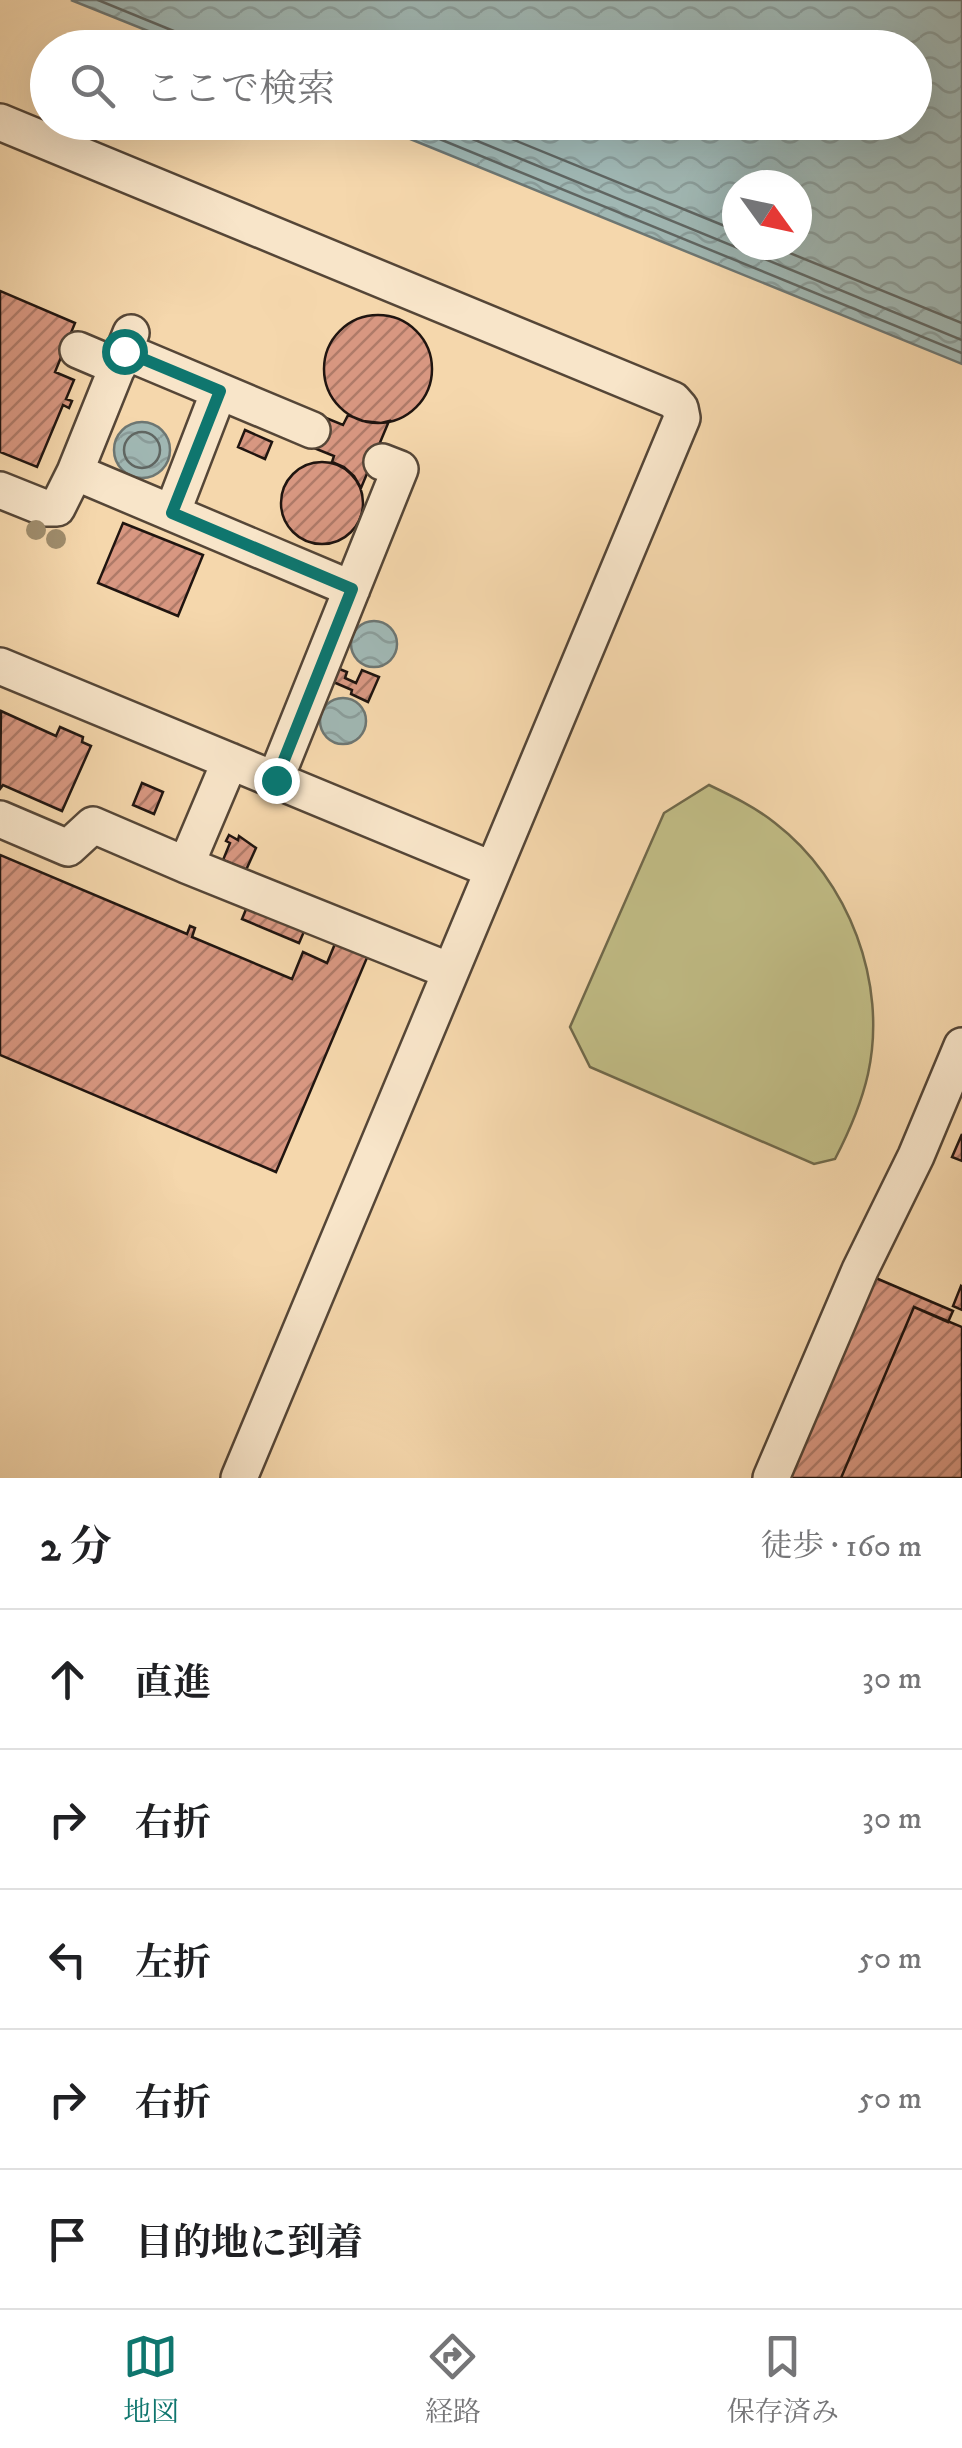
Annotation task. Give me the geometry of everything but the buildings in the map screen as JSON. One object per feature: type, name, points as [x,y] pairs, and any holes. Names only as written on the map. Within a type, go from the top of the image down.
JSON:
[{"type":"lane","points":[[1,125],[30,137]]},
{"type":"lane","points":[[38,140],[673,400],[682,418],[239,1478]]},
{"type":"lane","points":[[78,350],[124,350],[312,430]]},
{"type":"lane","points":[[0,490],[46,508],[57,508],[124,350]]},
{"type":"lane","points":[[164,516],[220,391]]},
{"type":"lane","points":[[276,780],[400,469],[382,462]]},
{"type":"lane","points":[[75,472],[164,516],[352,589]]},
{"type":"lane","points":[[0,666],[492,870]]},
{"type":"lane","points":[[186,864],[230,761]]},
{"type":"lane","points":[[0,819],[68,848],[93,826],[450,971]]},
{"type":"lane","points":[[771,1478],[962,1046]]},
{"type":"shaded area","points":[[709,785],[759,812],[801,846],[824,873],[857,936],[867,970],[873,1039],[862,1097],[835,1159],[814,1164],[590,1067],[570,1027],[664,813]]},
{"type":"water","points":[[71,0],[962,0],[962,364],[413,140],[932,140],[932,30],[146,30]]},
{"type":"water","points":[[142,422],[162,430],[170,450],[162,470],[142,478],[122,470],[114,450],[122,430]]},
{"type":"water","points":[[374,621],[390,628],[397,644],[390,660],[374,667],[358,660],[351,644],[358,628]]},
{"type":"water","points":[[343,698],[359,705],[366,721],[359,737],[343,744],[327,737],[320,721],[327,705]]},
{"type":"route","points":[[124,351],[220,391],[172,513],[352,589],[276,780]]}]
